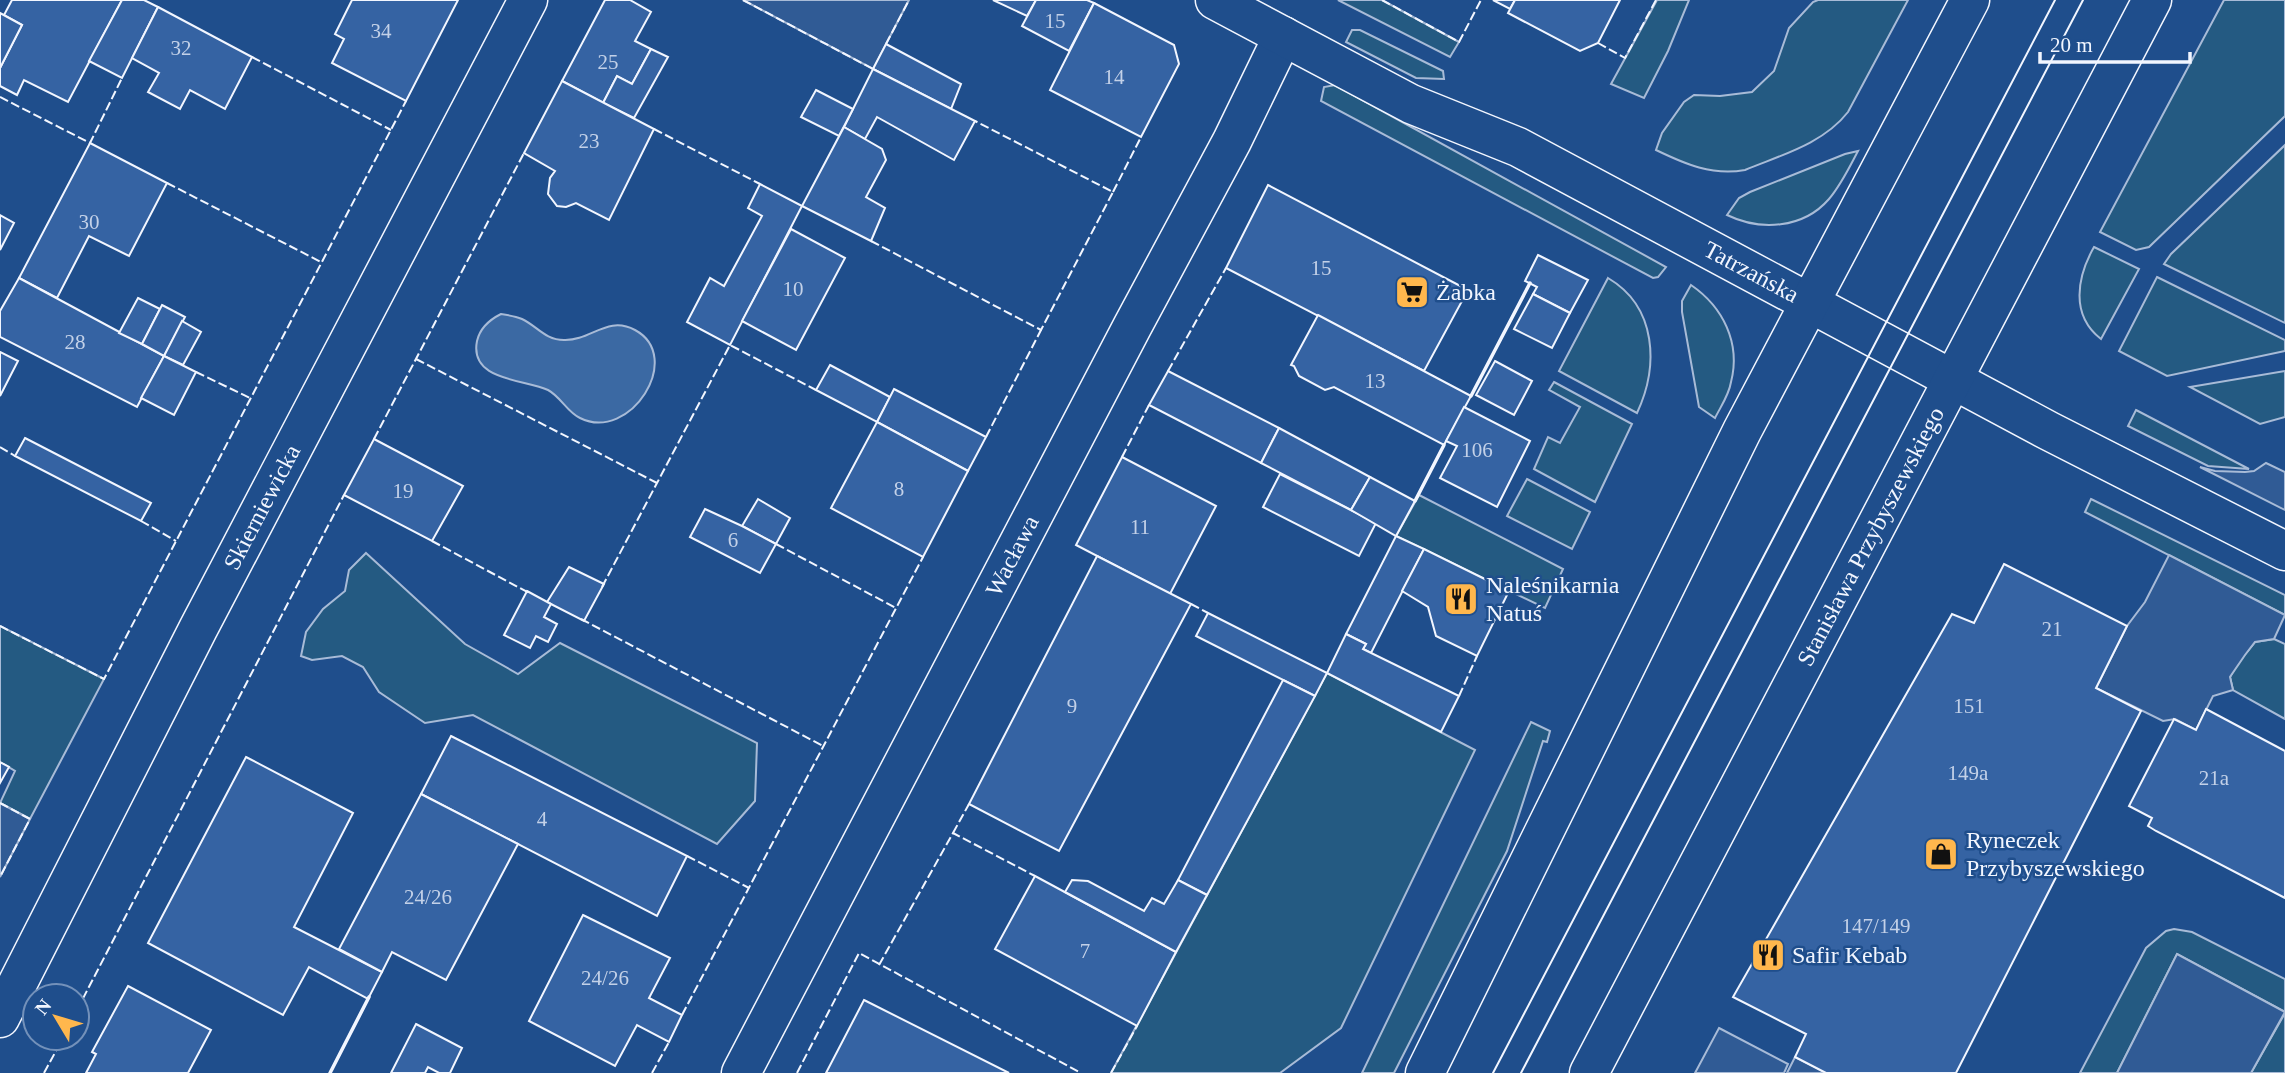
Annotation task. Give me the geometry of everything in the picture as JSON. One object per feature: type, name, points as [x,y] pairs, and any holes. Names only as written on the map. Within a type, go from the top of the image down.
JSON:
[{"type":"street","name":"Skierniewicka","points":[[0,1017],[198,629],[528,0]]},
{"type":"street","name":"Tatrzańska","points":[[1215,0],[1411,104],[1518,147],[2049,432],[2285,551]]},
{"type":"street","points":[[1425,1073],[1742,431],[1970,0]]},
{"type":"street","name":"Stanisława Przybyszewskiego","points":[[1589,1073],[2152,0]]},
{"type":"street","name":"Wacława","points":[[741,1073],[1232,141],[1283,36]]},
{"type":"shaded area","points":[[743,0],[909,0],[873,69]]},
{"type":"shaded area","points":[[1338,0],[1382,0],[1459,42],[1450,57]]},
{"type":"shaded area","points":[[1657,0],[1689,0],[1668,51],[1644,98],[1611,84]]},
{"type":"shaded area","points":[[1818,0],[1908,0],[1848,112],[1838,123],[1801,147],[1745,170],[1710,170],[1656,150],[1662,133],[1684,102],[1694,95],[1720,96],[1752,92],[1774,71],[1789,28]]},
{"type":"shaded area","points":[[2224,0],[2285,0],[2285,116],[2149,247],[2136,250],[2100,232]]},
{"type":"shaded area","points":[[1352,30],[1360,30],[1443,71],[1444,79],[1416,78],[1346,42]]},
{"type":"shaded area","points":[[1335,85],[1666,267],[1658,277],[1653,278],[1321,101],[1324,87]]},
{"type":"shaded area","points":[[2285,145],[2285,323],[2164,264],[2171,254]]},
{"type":"shaded area","points":[[1858,151],[1833,194],[1819,209],[1807,216],[1767,225],[1727,215],[1739,198],[1750,192]]},
{"type":"shaded area","points":[[2094,247],[2139,269],[2101,339],[2084,319],[2080,295],[2084,271]]},
{"type":"shaded area","points":[[2157,277],[2285,340],[2285,351],[2167,376],[2119,351]]},
{"type":"shaded area","points":[[1608,278],[1624,290],[1636,305],[1645,321],[1649,339],[1649,376],[1637,413],[1559,371]]},
{"type":"shaded area","points":[[1691,285],[1720,315],[1731,340],[1731,382],[1715,418],[1699,407],[1682,312],[1682,301]]},
{"type":"shaded area","points":[[501,314],[522,319],[546,335],[564,340],[583,337],[616,325],[635,330],[649,343],[655,359],[653,376],[645,394],[633,408],[617,419],[599,423],[575,415],[548,390],[490,371],[481,364],[477,354],[477,341],[486,325]]},
{"type":"shaded area","points":[[2285,371],[2285,417],[2260,424],[2190,387]]},
{"type":"shaded area","points":[[1554,382],[1632,424],[1595,502],[1534,469],[1548,437],[1560,443],[1580,407],[1549,390]]},
{"type":"shaded area","points":[[2136,410],[2249,469],[2208,466],[2128,426]]},
{"type":"shaded area","points":[[2266,463],[2285,472],[2285,510],[2200,467],[2215,471],[2245,472],[2254,471]]},
{"type":"shaded area","points":[[1527,479],[1590,512],[1572,549],[1507,516]]},
{"type":"shaded area","points":[[1419,495],[1563,569],[1545,608],[1396,536]]},
{"type":"shaded area","points":[[2091,499],[2285,595],[2285,615],[2085,512]]},
{"type":"shaded area","points":[[366,553],[465,644],[518,674],[560,643],[757,743],[755,801],[717,844],[473,715],[425,723],[379,692],[363,667],[342,656],[312,660],[301,656],[306,632],[323,609],[345,591],[349,570]]},
{"type":"shaded area","points":[[2169,555],[2285,615],[2274,639],[2255,642],[2245,655],[2230,677],[2233,690],[2213,696],[2196,730],[2175,719],[2163,721],[2096,688],[2127,626],[2145,602]]},
{"type":"shaded area","points":[[0,626],[104,679],[30,819],[0,803],[15,771],[0,762]]},
{"type":"shaded area","points":[[2274,639],[2285,644],[2285,719],[2233,690],[2230,677],[2255,642]]},
{"type":"shaded area","points":[[1327,673],[1475,750],[1341,1028],[1280,1073],[1111,1073]]},
{"type":"shaded area","points":[[1531,722],[1550,731],[1547,742],[1543,741],[1507,851],[1394,1073],[1362,1073]]},
{"type":"shaded area","points":[[0,803],[30,819],[0,877]]},
{"type":"shaded area","points":[[2174,929],[2192,932],[2285,979],[2285,1012],[2177,954],[2117,1073],[2080,1073],[2146,948],[2166,931]]},
{"type":"shaded area","points":[[2177,954],[2285,1012],[2251,1073],[2117,1073]]},
{"type":"shaded area","points":[[2285,1013],[2285,1073],[2251,1073]]},
{"type":"shaded area","points":[[1719,1028],[1788,1064],[1784,1073],[1695,1073]]},
{"type":"shaded area","points":[[1795,1057],[1826,1073],[1787,1073]]},
{"type":"building","points":[[12,0],[122,0],[68,102],[24,80],[17,95],[0,86],[0,68],[22,25],[4,15]]},
{"type":"building","points":[[122,0],[144,0],[158,7],[122,78],[89,61]]},
{"type":"building","points":[[352,0],[458,0],[406,101],[332,63],[344,39],[335,34]]},
{"type":"building","points":[[605,0],[630,0],[651,12],[635,41],[651,49],[632,84],[617,76],[603,103],[562,81]]},
{"type":"building","points":[[993,0],[1036,0],[1027,16]]},
{"type":"building","points":[[1036,0],[1087,0],[1094,3],[1069,51],[1022,26]]},
{"type":"building","points":[[1493,0],[1515,0],[1510,9]]},
{"type":"building","points":[[1515,0],[1620,0],[1598,43],[1580,51],[1508,13]]},
{"type":"building","points":[[1094,3],[1174,45],[1179,64],[1141,137],[1050,90]]},
{"type":"building","points":[[158,7],[252,57],[225,109],[190,90],[180,109],[148,92],[159,73],[132,58]]},
{"type":"building","points":[[0,13],[22,25],[0,68]]},
{"type":"building","points":[[886,44],[961,84],[951,109],[873,69]]},
{"type":"building","points":[[651,49],[668,57],[634,118],[603,103],[617,76],[632,84]]},
{"type":"building","points":[[873,69],[975,121],[954,160],[877,117],[865,139],[844,127]]},
{"type":"building","points":[[562,81],[654,129],[609,220],[576,203],[566,207],[557,206],[548,194],[550,178],[555,171],[524,153]]},
{"type":"building","points":[[816,90],[853,109],[839,136],[801,117]]},
{"type":"building","points":[[844,127],[882,149],[886,160],[866,197],[885,208],[871,241],[802,206]]},
{"type":"building","points":[[90,143],[167,183],[129,256],[89,236],[57,298],[19,278]]},
{"type":"building","points":[[760,184],[802,206],[730,345],[687,322],[710,278],[724,286],[762,216],[748,208]]},
{"type":"building","points":[[1268,185],[1468,290],[1424,371],[1226,268]]},
{"type":"building","points":[[0,215],[14,223],[0,250]]},
{"type":"building","points":[[791,229],[845,258],[796,350],[742,321]]},
{"type":"building","points":[[1538,255],[1588,280],[1570,313],[1533,294],[1537,287],[1525,281]]},
{"type":"building","points":[[19,278],[164,356],[137,407],[0,337],[0,311]]},
{"type":"building","points":[[1533,294],[1570,313],[1552,348],[1514,329]]},
{"type":"building","points":[[138,298],[160,309],[142,344],[119,333]]},
{"type":"building","points":[[162,305],[185,317],[164,356],[142,344]]},
{"type":"building","points":[[1318,315],[1471,396],[1444,445],[1334,387],[1325,390],[1299,376],[1291,365]]},
{"type":"building","points":[[182,321],[201,332],[183,365],[164,356]]},
{"type":"building","points":[[0,352],[18,361],[0,396]]},
{"type":"building","points":[[164,356],[196,372],[174,415],[141,398]]},
{"type":"building","points":[[1495,361],[1532,381],[1514,415],[1476,395]]},
{"type":"building","points":[[830,365],[890,397],[877,422],[816,390]]},
{"type":"building","points":[[1168,371],[1279,428],[1261,463],[1149,405]]},
{"type":"building","points":[[894,389],[986,437],[968,471],[877,422]]},
{"type":"building","points":[[1464,407],[1530,441],[1497,507],[1440,478],[1457,446],[1446,441]]},
{"type":"building","points":[[877,422],[968,471],[923,557],[831,508]]},
{"type":"building","points":[[1279,428],[1370,477],[1351,510],[1261,463]]},
{"type":"building","points":[[25,438],[151,503],[141,521],[15,456]]},
{"type":"building","points":[[374,439],[463,486],[432,541],[344,495]]},
{"type":"building","points":[[1122,457],[1216,506],[1170,594],[1076,545]]},
{"type":"building","points":[[1280,474],[1376,523],[1359,556],[1263,507]]},
{"type":"building","points":[[1370,477],[1415,501],[1396,536],[1351,510]]},
{"type":"building","points":[[758,499],[790,518],[776,544],[742,526]]},
{"type":"building","points":[[705,509],[776,544],[760,573],[690,537]]},
{"type":"building","points":[[1396,536],[1424,549],[1371,653],[1363,649],[1366,644],[1346,634]]},
{"type":"building","name":"Naleśnikarnia Natuś","points":[[1424,549],[1509,591],[1477,656],[1436,636],[1428,607],[1402,591]]},
{"type":"building","points":[[1097,556],[1191,604],[1059,851],[969,804]]},
{"type":"building","name":"Ryneczek Przybyszewskiego","points":[[2004,564],[2127,626],[2096,688],[2141,711],[1956,1073],[1826,1073],[1795,1057],[1806,1034],[1733,997],[1952,614],[1974,623]]},
{"type":"building","points":[[569,567],[604,584],[584,621],[547,602]]},
{"type":"building","points":[[527,591],[551,604],[544,617],[557,624],[548,642],[536,636],[530,648],[504,635]]},
{"type":"building","points":[[1208,613],[1327,673],[1315,696],[1196,636]]},
{"type":"building","points":[[1346,634],[1366,644],[1363,649],[1459,696],[1441,732],[1327,673]]},
{"type":"building","points":[[1283,680],[1315,696],[1207,895],[1178,880]]},
{"type":"building","points":[[2206,709],[2285,751],[2285,898],[2156,831],[2148,826],[2152,818],[2129,806],[2174,719],[2196,730]]},
{"type":"building","points":[[451,736],[687,856],[657,916],[421,794]]},
{"type":"building","points":[[246,757],[353,813],[294,927],[382,972],[368,999],[309,967],[283,1015],[148,943]]},
{"type":"building","points":[[0,762],[9,767],[0,783]]},
{"type":"building","points":[[421,794],[518,844],[446,980],[392,952],[382,972],[339,949]]},
{"type":"building","points":[[1035,876],[1176,952],[1137,1026],[995,949]]},
{"type":"building","points":[[1072,880],[1088,881],[1144,911],[1152,898],[1164,904],[1178,880],[1207,895],[1176,952],[1065,892]]},
{"type":"building","points":[[583,915],[670,958],[649,998],[682,1015],[669,1042],[637,1025],[615,1066],[529,1021]]},
{"type":"building","points":[[128,986],[211,1030],[188,1073],[86,1073],[96,1054],[92,1052]]},
{"type":"building","points":[[864,1000],[1009,1073],[826,1073]]},
{"type":"building","points":[[416,1024],[462,1048],[450,1073],[439,1073],[428,1067],[425,1073],[391,1073]]},
{"type":"tram line","points":[[1493,1073],[2055,0]]},
{"type":"tram line","points":[[1521,1073],[2083,0]]},
{"type":"fence","points":[[743,0],[873,69]]},
{"type":"fence","points":[[886,44],[909,0]]},
{"type":"fence","points":[[1382,0],[1459,42],[1481,0]]},
{"type":"fence","points":[[1598,43],[1625,58],[1656,0]]},
{"type":"fence","points":[[252,57],[391,130]]},
{"type":"fence","points":[[0,97],[90,143],[122,78]]},
{"type":"fence","points":[[0,626],[104,679],[406,101]]},
{"type":"fence","points":[[871,241],[1041,330],[1113,192],[975,121]]},
{"type":"fence","points":[[654,129],[760,184]]},
{"type":"fence","points":[[1113,192],[1141,137]]},
{"type":"fence","points":[[374,439],[524,153]]},
{"type":"fence","points":[[167,183],[321,262]]},
{"type":"fence","points":[[1168,371],[1226,268]]},
{"type":"fence","points":[[986,437],[1041,330]]},
{"type":"fence","points":[[602,587],[730,345],[816,390]]},
{"type":"fence","points":[[416,359],[657,483]]},
{"type":"fence","points":[[196,372],[250,398]]},
{"type":"fence","points":[[1122,457],[1149,405]]},
{"type":"fence","points":[[0,447],[15,456]]},
{"type":"fence","points":[[91,983],[344,495]]},
{"type":"fence","points":[[141,521],[176,541]]},
{"type":"fence","points":[[432,541],[531,594]]},
{"type":"fence","points":[[776,544],[896,608]]},
{"type":"fence","points":[[682,1015],[923,557]]},
{"type":"fence","points":[[1191,604],[1208,613]]},
{"type":"fence","points":[[581,619],[823,746]]},
{"type":"fence","points":[[1459,696],[1477,656]]},
{"type":"fence","points":[[0,803],[30,819],[0,877]]},
{"type":"fence","points":[[953,833],[969,804]]},
{"type":"fence","points":[[879,965],[953,833],[1035,876]]},
{"type":"fence","points":[[687,856],[749,888]]},
{"type":"fence","points":[[797,1073],[859,953],[1081,1073]]},
{"type":"fence","points":[[1111,1073],[1137,1026]]},
{"type":"fence","points":[[652,1073],[669,1042]]},
{"type":"fence","points":[[44,1073],[55,1052]]},
{"type":"wall","points":[[1471,396],[1530,283]]},
{"type":"wall","points":[[1415,501],[1444,445]]},
{"type":"wall","points":[[330,1073],[369,997]]},
{"type":"place","name":"Żabka","points":[[1412,292]]},
{"type":"place","name":"Naleśnikarnia Natuś","points":[[1461,599]]},
{"type":"place","name":"Ryneczek Przybyszewskiego","points":[[1941,854]]},
{"type":"place","name":"Safir Kebab","points":[[1768,955]]}]
